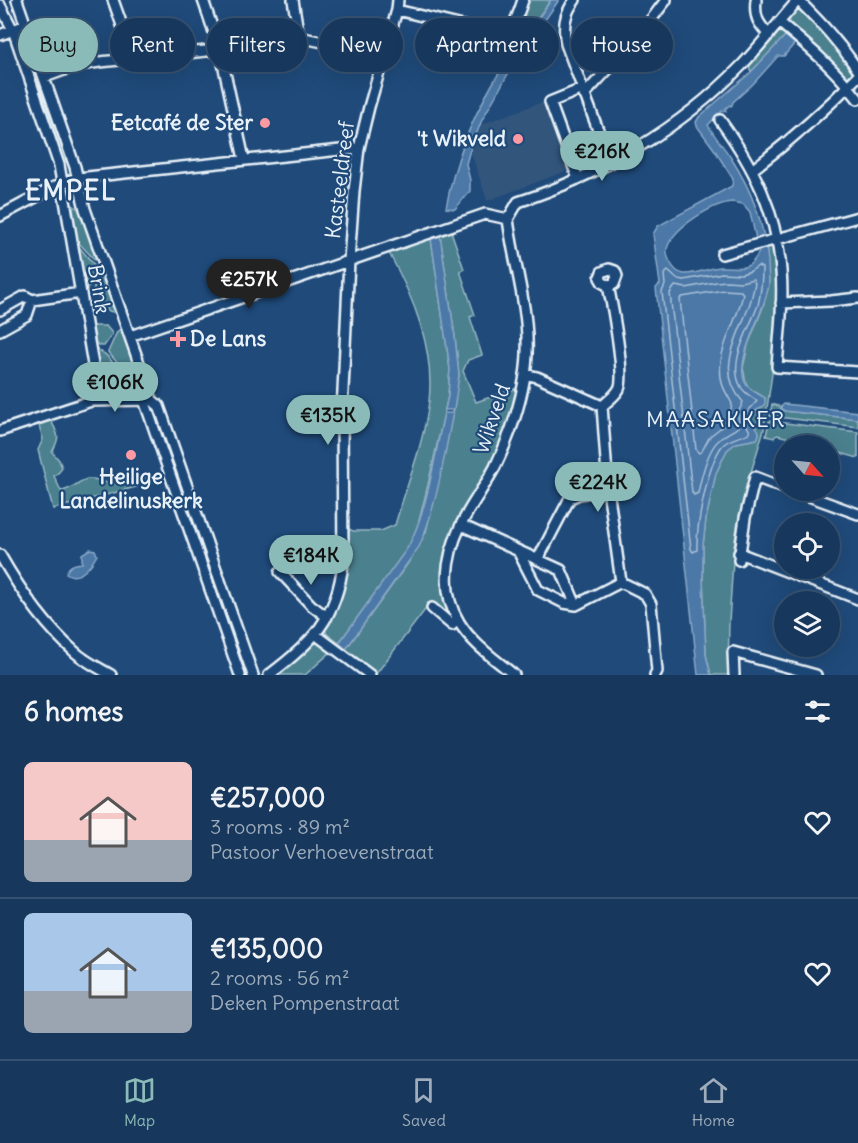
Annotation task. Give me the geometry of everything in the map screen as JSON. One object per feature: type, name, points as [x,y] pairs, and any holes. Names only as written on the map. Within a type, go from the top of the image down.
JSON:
[{"type":"street","points":[[17,0],[23,18]]},
{"type":"street","points":[[113,0],[119,18]]},
{"type":"street","points":[[203,0],[209,18]]},
{"type":"street","points":[[293,0],[295,18]]},
{"type":"street","points":[[397,5],[504,36],[516,18],[523,0]]},
{"type":"street","points":[[575,0],[567,11],[564,34],[569,55],[610,162]]},
{"type":"street","points":[[578,179],[550,102],[583,92],[638,37],[666,0]]},
{"type":"street","points":[[756,0],[755,13],[760,26],[769,36]]},
{"type":"street","points":[[130,336],[485,214],[508,219],[518,202],[551,192],[610,162],[655,137],[703,102],[769,36],[798,0],[822,24],[858,70]]},
{"type":"street","name":"Brink","points":[[0,5],[13,30],[59,165],[99,400]]},
{"type":"street","points":[[779,22],[832,67],[858,99]]},
{"type":"street","points":[[0,35],[18,28]]},
{"type":"street","points":[[45,77],[78,65],[110,61]]},
{"type":"street","points":[[43,72],[74,162],[85,209],[130,336],[191,535],[240,675]]},
{"type":"street","points":[[225,72],[244,159]]},
{"type":"street","name":"Kasteeldreef","points":[[269,675],[315,634],[327,617],[341,583],[343,563],[342,412],[354,191],[359,148],[379,72]]},
{"type":"street","points":[[752,170],[788,143],[858,76]]},
{"type":"street","points":[[720,120],[752,170],[766,201],[777,239],[781,271],[777,367],[858,372]]},
{"type":"street","points":[[0,216],[62,183],[78,178],[359,148]]},
{"type":"street","points":[[722,254],[858,217]]},
{"type":"street","name":"Wikveld","points":[[508,219],[526,315],[528,342],[525,374],[508,436],[491,474],[461,525],[450,553],[447,574],[450,600],[458,621],[477,645],[514,675]]},
{"type":"street","points":[[602,406],[620,388],[622,373],[608,285]]},
{"type":"street","points":[[0,310],[25,296],[32,300],[81,293]]},
{"type":"street","points":[[781,303],[858,298]]},
{"type":"street","points":[[0,330],[27,315],[32,300]]},
{"type":"street","points":[[525,374],[537,377],[602,406]]},
{"type":"street","points":[[0,431],[91,401],[148,400],[159,406],[253,675]]},
{"type":"street","points":[[602,406],[608,489],[621,582]]},
{"type":"street","points":[[774,484],[755,477],[739,556],[858,598]]},
{"type":"street","points":[[538,559],[570,498],[579,494],[608,489]]},
{"type":"street","points":[[822,501],[858,514]]},
{"type":"street","points":[[461,525],[561,570],[576,605]]},
{"type":"street","points":[[191,535],[202,531]]},
{"type":"street","points":[[518,551],[538,590],[564,603],[576,605],[621,582]]},
{"type":"street","points":[[0,555],[17,585],[56,633],[81,657],[111,675]]},
{"type":"street","points":[[280,572],[311,605],[327,617]]},
{"type":"street","points":[[621,582],[645,594],[651,604],[657,671],[655,675]]},
{"type":"street","name":"Wikveld","points":[[432,608],[452,625],[458,621]]},
{"type":"street","points":[[315,634],[370,675]]},
{"type":"street","points":[[734,675],[733,652],[816,675]]},
{"type":"shaded area","name":"'t Wikveld","points":[[545,101],[569,170],[487,201],[471,153],[482,124]]},
{"type":"green space","points":[[527,0],[551,0],[538,18],[518,18]]},
{"type":"green space","points":[[798,10],[802,10],[829,35],[856,73],[848,76],[841,74],[791,27],[789,18]]},
{"type":"green space","points":[[776,32],[786,35],[751,72],[748,63]]},
{"type":"green space","points":[[30,72],[39,72],[70,160],[62,163]]},
{"type":"green space","points":[[73,205],[82,212],[99,260],[95,260],[76,240],[70,206]]},
{"type":"green space","points":[[451,231],[464,269],[460,271],[475,315],[470,317],[482,355],[468,360],[463,371],[476,402],[517,388],[500,444],[450,539],[443,579],[446,601],[454,625],[428,606],[376,674],[346,649],[408,563],[426,532],[445,452],[459,375],[440,235]]},
{"type":"green space","points":[[431,238],[450,369],[448,396],[428,485],[418,525],[409,547],[339,643],[325,630],[344,582],[349,529],[381,531],[395,525],[427,417],[430,382],[425,343],[414,305],[389,253]]},
{"type":"green space","points":[[774,242],[778,300],[773,367],[764,429],[749,479],[734,546],[728,675],[711,675],[706,655],[703,578],[706,519],[716,473],[727,450],[736,443],[757,439],[759,436],[751,418],[753,413],[764,405],[765,398],[749,388],[743,368],[748,345],[763,307],[769,284],[766,244]]},
{"type":"green space","points":[[77,247],[95,266],[89,287],[84,289]]},
{"type":"green space","points":[[100,265],[117,313],[109,311],[93,292]]},
{"type":"green space","points":[[91,326],[106,326],[112,333],[104,346],[94,343]]},
{"type":"green space","points":[[119,330],[123,330],[139,375],[127,374],[108,352]]},
{"type":"green space","points":[[95,349],[101,351],[112,361],[127,396],[109,396],[104,392],[98,374]]},
{"type":"green space","points":[[772,404],[785,411],[858,419],[858,427],[770,416]]},
{"type":"green space","points":[[50,418],[58,438],[52,452],[62,468],[54,476],[61,491],[87,479],[112,483],[139,477],[147,477],[150,480],[147,484],[53,509],[38,450],[43,439],[38,422]]},
{"type":"green space","points":[[769,421],[858,432],[858,458],[840,453],[840,435],[774,435],[774,438],[766,436]]},
{"type":"green space","points":[[171,448],[198,528],[195,530],[192,529],[164,451]]},
{"type":"green space","points":[[201,537],[249,673],[244,675],[196,538]]},
{"type":"green space","points":[[317,640],[336,651],[331,652],[305,675],[276,675]]},
{"type":"water","points":[[551,0],[559,0],[546,18],[538,18]]},
{"type":"water","points":[[786,35],[795,43],[784,56],[778,56],[731,106],[725,109],[726,111],[722,111],[708,125],[745,182],[756,208],[766,247],[769,284],[743,362],[746,384],[765,398],[763,407],[755,411],[751,418],[759,435],[757,439],[736,443],[727,450],[716,473],[706,519],[703,578],[706,655],[711,675],[698,675],[656,288],[660,284],[653,234],[658,226],[732,186],[733,179],[696,122],[751,72]],"holes":[[[732,202],[743,204],[750,212],[759,252],[751,263],[742,267],[720,267],[688,274],[672,266],[667,251],[670,241],[684,225],[714,207]]]},
{"type":"water","points":[[500,72],[509,72],[482,120],[469,153],[466,164],[470,191],[455,209],[446,208],[458,159],[485,98]]},
{"type":"water","points":[[440,235],[459,375],[454,410],[445,410],[450,369],[431,238]]},
{"type":"water","points":[[784,404],[858,412],[858,419],[785,411],[781,409]]},
{"type":"water","points":[[444,413],[453,413],[435,498],[419,547],[346,649],[339,643],[408,547],[415,532],[430,482]]},
{"type":"water","points":[[90,549],[95,550],[97,555],[84,572],[75,576],[66,573],[72,565],[82,563],[82,554]]},
{"type":"place","name":"Eetcafé de Ster","points":[[265,123]]},
{"type":"place","name":"'t Wikveld","points":[[518,139]]},
{"type":"place","name":"De Lans","points":[[178,339]]},
{"type":"place","name":"Heilige Landelinuskerk","points":[[131,455]]},
{"type":"district","name":"EMPEL","points":[[71,191]]},
{"type":"district","name":"MAASAKKER","points":[[716,419]]}]
